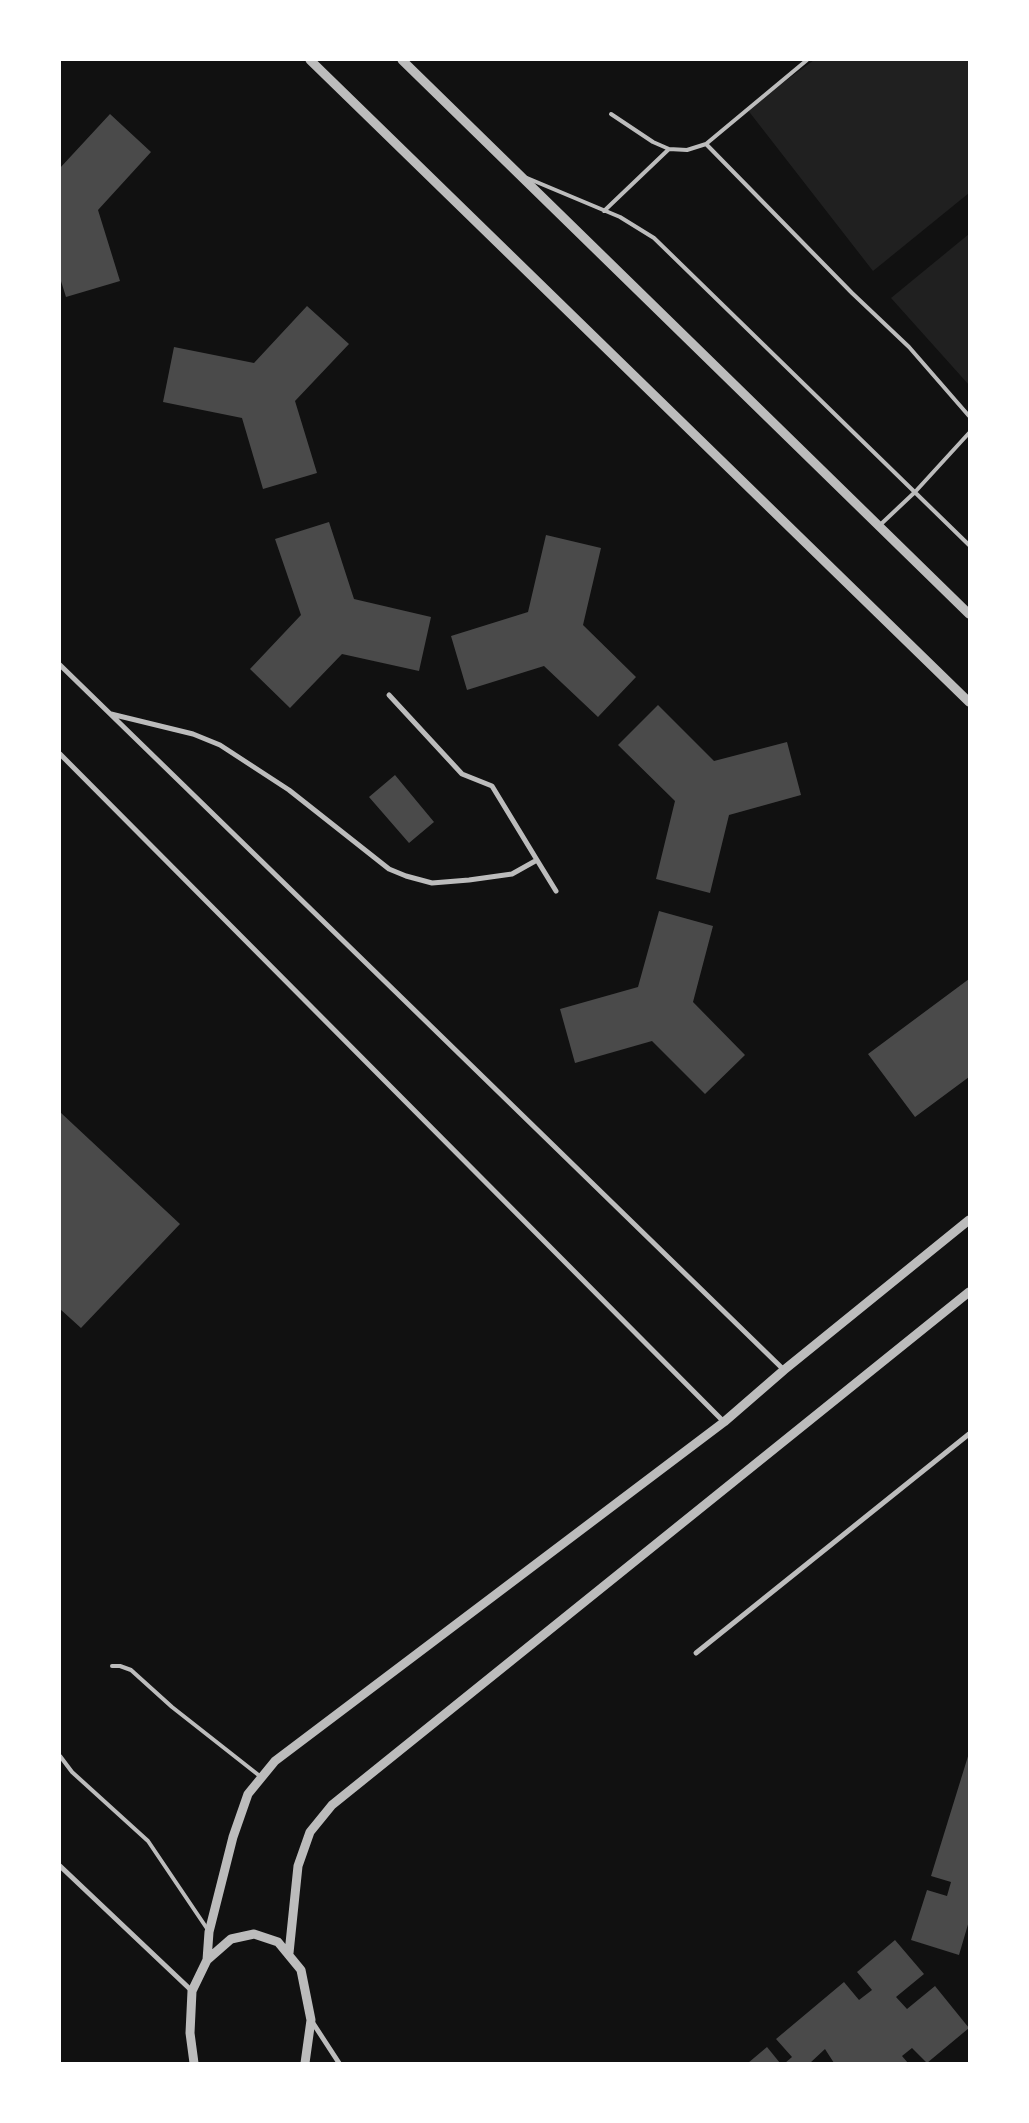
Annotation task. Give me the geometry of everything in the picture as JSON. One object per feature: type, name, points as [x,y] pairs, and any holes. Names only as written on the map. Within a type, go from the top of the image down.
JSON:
[{"type":"street","points":[[310,60],[969,702]]},
{"type":"street","points":[[402,60],[969,614]]},
{"type":"street","points":[[60,665],[784,1370]]},
{"type":"street","points":[[389,696],[462,774],[492,786],[556,891]]},
{"type":"street","points":[[110,714],[193,734],[220,745],[289,790],[389,868],[406,876],[432,883],[469,880],[512,874],[537,860]]},
{"type":"street","points":[[60,754],[724,1422]]},
{"type":"street","points":[[194,2063],[190,2033],[192,1991],[207,1960],[209,1932],[233,1838],[248,1794],[274,1761],[724,1422],[784,1370],[969,1220]]},
{"type":"street","points":[[289,1953],[298,1866],[310,1832],[332,1804],[969,1292]]},
{"type":"street","points":[[696,1653],[969,1434]]},
{"type":"street","points":[[60,1866],[192,1991]]},
{"type":"street","points":[[207,1960],[231,1939],[254,1934],[278,1942],[289,1953],[301,1970],[311,2020],[305,2063]]},
{"type":"street","points":[[311,2020],[339,2063]]},
{"type":"lane","points":[[611,114],[653,142],[668,149],[687,150],[706,144],[807,60]]},
{"type":"lane","points":[[706,144],[852,293],[909,348],[969,416]]},
{"type":"lane","points":[[604,210],[668,149]]},
{"type":"lane","points":[[522,176],[620,217],[654,238],[969,545]]},
{"type":"lane","points":[[878,526],[915,492],[969,434]]},
{"type":"lane","points":[[112,1666],[120,1666],[131,1670],[172,1707],[262,1777]]},
{"type":"lane","points":[[60,1756],[72,1772],[148,1841],[209,1932]]},
{"type":"shaded area","points":[[814,60],[969,60],[969,193],[873,271],[747,109]]},
{"type":"shaded area","points":[[969,234],[969,385],[891,298]]},
{"type":"building","points":[[110,114],[151,152],[98,210],[120,281],[66,297],[60,278],[60,168]]},
{"type":"building","points":[[307,306],[349,344],[295,401],[317,473],[263,489],[242,418],[163,402],[174,347],[254,363]]},
{"type":"building","points":[[329,522],[354,599],[431,617],[419,671],[342,654],[290,708],[250,669],[301,615],[275,539]]},
{"type":"building","points":[[546,535],[601,548],[583,625],[636,677],[598,717],[544,666],[467,690],[451,636],[528,612]]},
{"type":"building","points":[[658,705],[714,761],[787,742],[801,795],[729,815],[710,893],[656,879],[675,801],[618,745]]},
{"type":"building","points":[[395,775],[434,822],[409,843],[369,797]]},
{"type":"building","points":[[659,911],[713,926],[693,1002],[745,1055],[705,1094],[652,1041],[575,1063],[560,1009],[638,987]]},
{"type":"building","points":[[969,979],[969,1077],[915,1117],[868,1054]]},
{"type":"building","points":[[60,1112],[180,1224],[81,1328],[60,1309]]},
{"type":"building","points":[[969,1753],[969,1921],[959,1955],[911,1940],[927,1890],[947,1896],[951,1882],[931,1876]]},
{"type":"building","points":[[895,1940],[924,1974],[896,1997],[907,2009],[935,1986],[969,2028],[927,2063],[912,2048],[902,2056],[908,2063],[834,2063],[825,2049],[810,2063],[785,2063],[792,2057],[776,2039],[844,1982],[859,2000],[872,1990],[857,1972]]},
{"type":"building","points":[[767,2047],[780,2063],[748,2063]]}]
